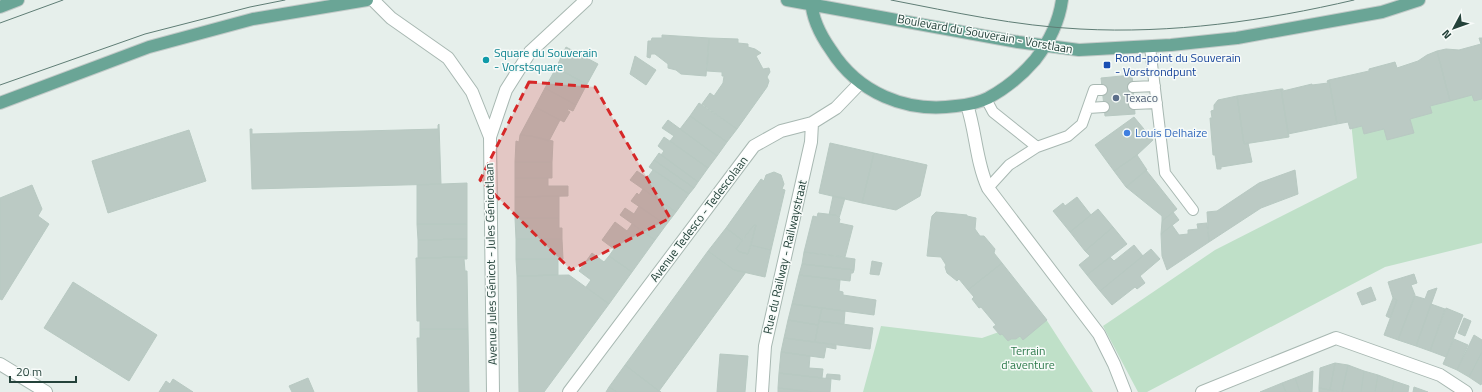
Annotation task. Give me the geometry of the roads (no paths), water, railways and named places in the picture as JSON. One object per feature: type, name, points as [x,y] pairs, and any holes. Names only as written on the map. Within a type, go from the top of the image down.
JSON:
[{"type":"main road","points":[[0,7],[18,0]]},
{"type":"main road","points":[[0,103],[149,47],[253,20],[367,0]]},
{"type":"main road","name":"Boulevard du Souverain - Vorstlaan","points":[[787,0],[811,2],[1018,42],[1079,50],[1150,47],[1245,37],[1382,12],[1420,0]]},
{"type":"main road","points":[[811,2],[820,34],[837,61],[860,83],[885,98],[911,106],[940,108],[967,105],[986,99],[999,92],[1019,76],[1030,66],[1046,46],[1055,27],[1062,0]]},
{"type":"street","name":"Avenue Jules Génicot - Jules Génicotlaan","points":[[373,0],[391,18],[448,58],[472,92],[490,137]]},
{"type":"street","name":"Avenue Jules Génicot - Jules Génicotlaan","points":[[493,392],[490,137],[506,90],[530,52],[586,0]]},
{"type":"street","name":"Avenue Tedesco - Tedescolaan","points":[[570,392],[754,146],[781,131],[812,123],[836,108],[860,83]]},
{"type":"street","points":[[967,105],[972,120],[982,176],[988,188],[1100,334],[1125,392]]},
{"type":"street","name":"Rue du Railway - Railwaystraat","points":[[762,392],[765,346],[811,142],[812,123]]},
{"type":"street","points":[[1202,392],[1336,338],[1440,375],[1466,392]]},
{"type":"street","points":[[0,364],[46,392]]},
{"type":"lane","points":[[1150,47],[1165,173],[1193,210]]},
{"type":"lane","points":[[1133,87],[1155,86]]},
{"type":"lane","points":[[988,188],[1008,165],[1037,146],[1068,136],[1082,124],[1094,90],[1102,90]]},
{"type":"lane","points":[[986,99],[993,112],[1037,146]]},
{"type":"lane","points":[[1134,104],[1157,103]]},
{"type":"lane","points":[[1088,108],[1104,107]]},
{"type":"tram line","points":[[0,23],[63,0]]},
{"type":"tram line","points":[[0,85],[145,34],[250,7],[285,0]]},
{"type":"tram line","points":[[891,0],[985,18],[1032,25],[1114,30],[1183,28],[1252,20],[1354,0]]},
{"type":"place","name":"Square du Souverain - Vorstsquare","points":[[486,60]]},
{"type":"place","name":"Rond-point du Souverain - Vorstrondpunt","points":[[1107,65]]},
{"type":"place","name":"Texaco","points":[[1116,98]]},
{"type":"place","name":"Louis Delhaize","points":[[1127,133]]},
{"type":"park label","name":"Terrain d'aventure","points":[[1028,358]]}]
